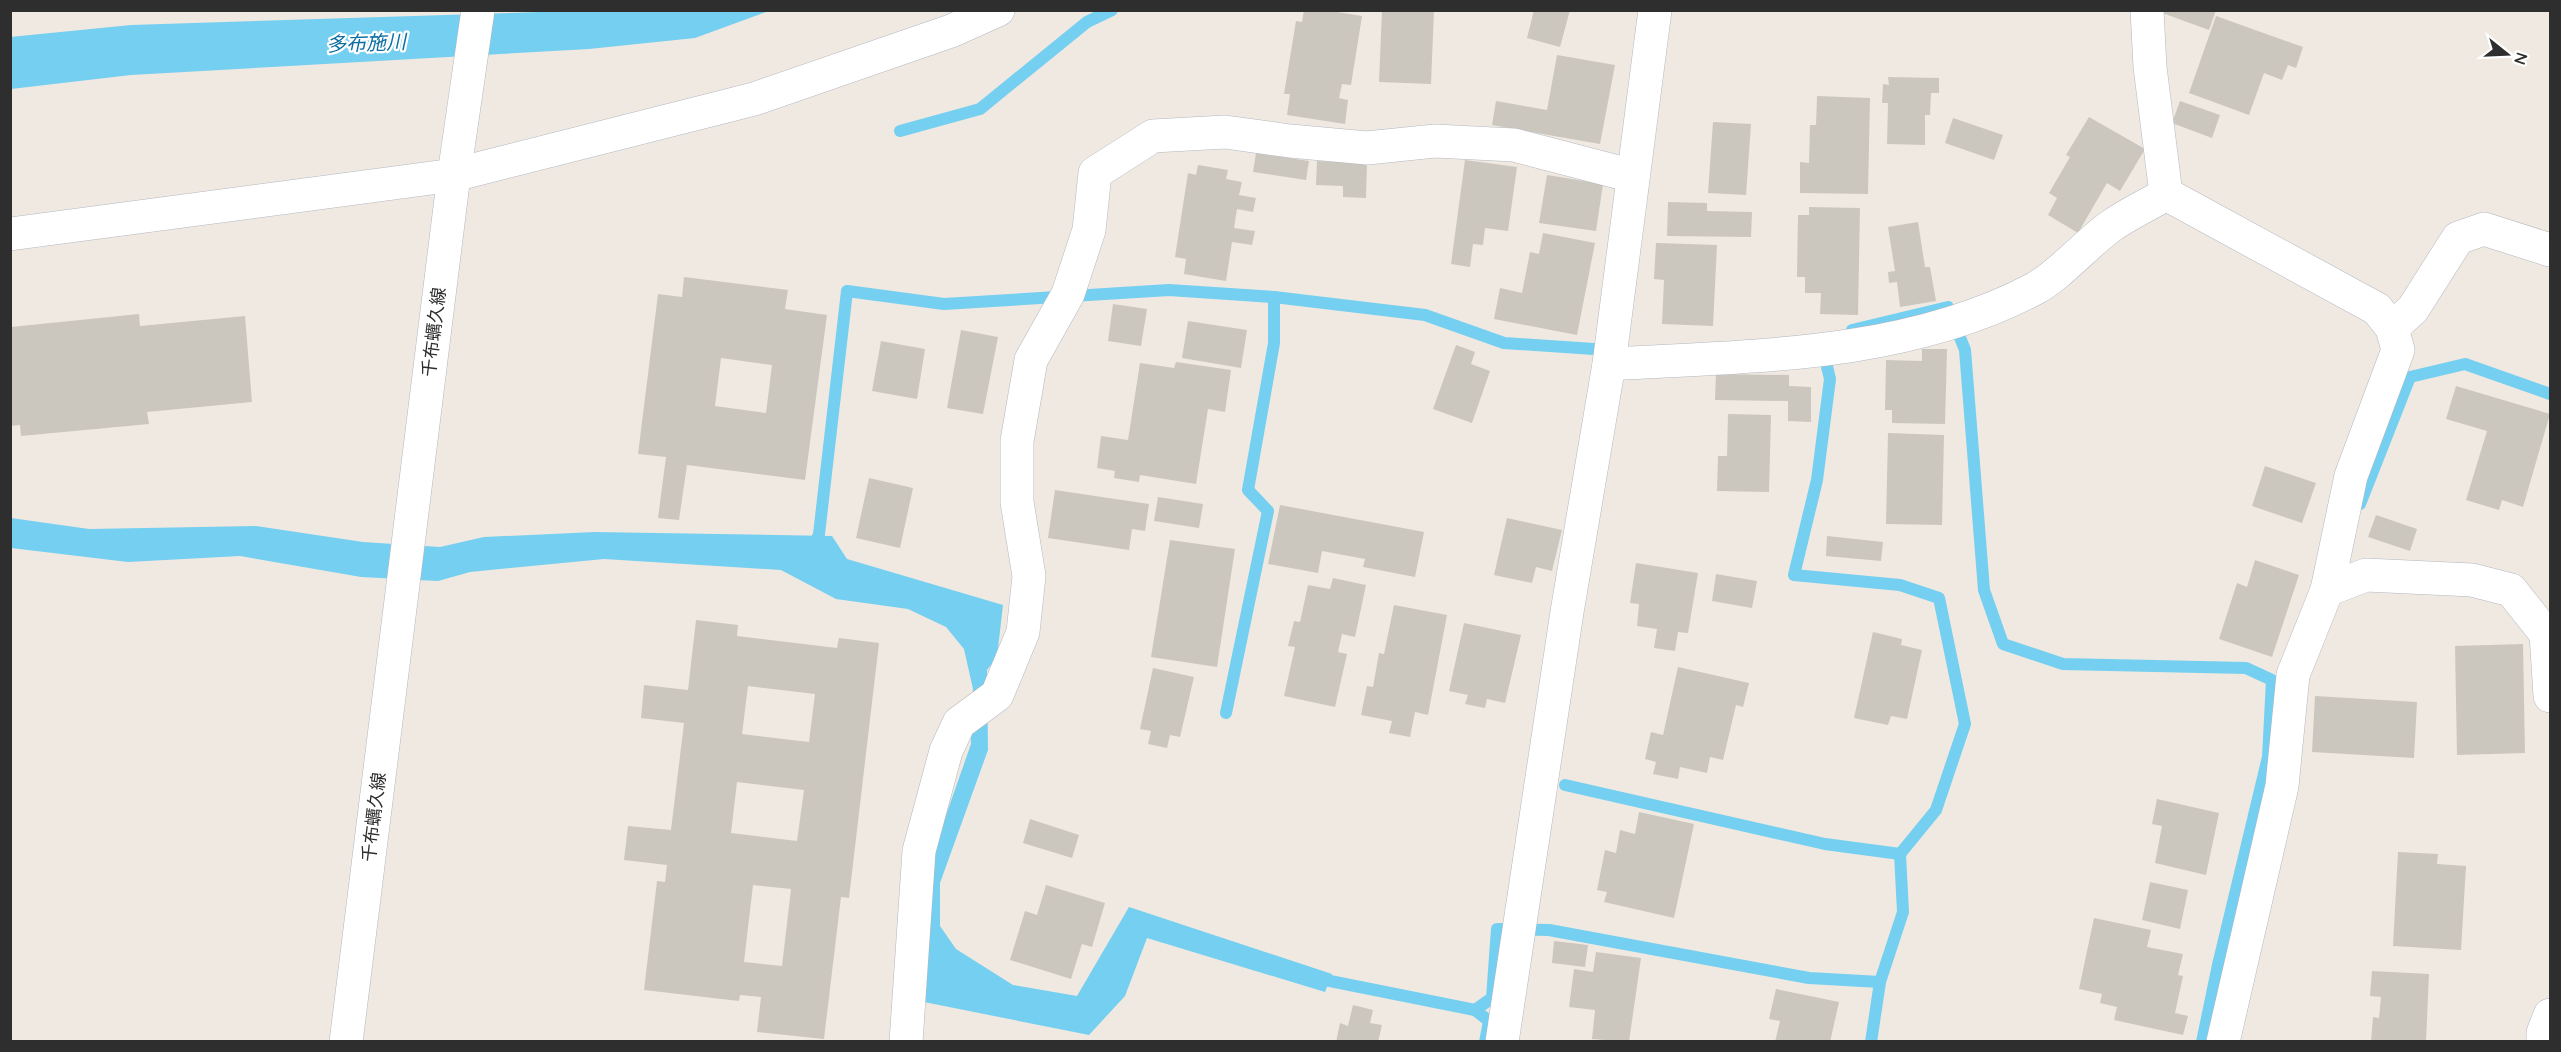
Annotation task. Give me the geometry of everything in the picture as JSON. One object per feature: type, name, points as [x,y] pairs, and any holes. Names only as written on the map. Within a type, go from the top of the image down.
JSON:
[{"type":"street","name":"千布蠣久線","points":[[346,1041],[454,175],[478,10]]},
{"type":"street","points":[[10,234],[454,175],[754,99],[951,31],[998,10]]},
{"type":"street","points":[[1502,1041],[1567,612],[1611,351],[1655,10]]},
{"type":"street","points":[[2147,10],[2150,67],[2166,194]]},
{"type":"street","points":[[906,1041],[919,851],[945,751],[959,723],[997,695],[1023,632],[1029,576],[1017,502],[1017,441],[1031,360],[1068,294],[1089,230],[1095,173],[1153,136],[1225,132],[1367,148],[1435,141],[1514,145],[1633,176]]},
{"type":"street","points":[[1611,351],[1759,356],[1878,342],[1954,322],[2036,288],[2112,226],[2166,194]]},
{"type":"street","points":[[2166,194],[2377,309],[2392,328],[2398,350],[2350,476],[2327,590],[2293,675],[2282,786],[2223,1041]]},
{"type":"street","points":[[2392,328],[2413,309],[2458,238],[2484,229],[2550,250]]},
{"type":"street","points":[[2327,590],[2366,575],[2472,580],[2511,590],[2546,634],[2550,696]]},
{"type":"street","points":[[2543,1041],[2543,1033],[2550,1015]]},
{"type":"water","name":"多布施川","points":[[601,10],[769,11],[695,38],[589,49],[131,75],[11,89],[10,37],[131,25]]},
{"type":"water","points":[[11,518],[89,529],[256,526],[363,542],[440,547],[484,537],[595,532],[832,536],[847,559],[1003,605],[997,657],[987,670],[988,750],[940,883],[940,926],[956,949],[1013,985],[1077,996],[1129,907],[1332,974],[1325,992],[1147,938],[1125,996],[1089,1035],[914,1000],[924,878],[971,744],[970,716],[973,689],[964,649],[946,627],[908,609],[836,599],[781,570],[604,559],[470,572],[438,581],[361,577],[240,556],[128,562],[11,548]]},
{"type":"building","points":[[1304,10],[1325,10],[1362,16],[1351,85],[1342,84],[1339,98],[1348,100],[1345,124],[1287,115],[1290,94],[1284,94],[1296,21],[1302,22]]},
{"type":"building","points":[[1382,10],[1434,10],[1431,84],[1379,82]]},
{"type":"building","points":[[1534,10],[1570,10],[1560,47],[1527,38]]},
{"type":"building","points":[[2154,10],[2216,10],[2209,30]]},
{"type":"building","points":[[2216,16],[2303,47],[2296,68],[2288,65],[2282,80],[2264,73],[2249,115],[2189,93]]},
{"type":"building","points":[[1557,55],[1615,65],[1600,144],[1492,125],[1496,101],[1547,110]]},
{"type":"building","points":[[1888,77],[1939,78],[1939,93],[1931,93],[1930,115],[1925,115],[1925,145],[1887,144],[1888,103],[1882,103],[1883,84],[1889,85]]},
{"type":"building","points":[[1817,96],[1870,98],[1868,194],[1800,193],[1800,162],[1809,163],[1810,125],[1816,125]]},
{"type":"building","points":[[2180,101],[2220,115],[2212,138],[2172,123]]},
{"type":"building","points":[[2089,117],[2145,149],[2120,191],[2107,183],[2078,233],[2048,215],[2057,198],[2049,193],[2070,157],[2066,155]]},
{"type":"building","points":[[1953,118],[2003,135],[1994,160],[1945,143]]},
{"type":"building","points":[[1713,122],[1751,124],[1746,195],[1708,193]]},
{"type":"building","points":[[1256,153],[1309,161],[1306,180],[1253,172]]},
{"type":"building","points":[[1465,160],[1517,167],[1508,231],[1485,228],[1483,245],[1473,244],[1470,267],[1451,264]]},
{"type":"building","points":[[1317,161],[1367,163],[1366,198],[1343,197],[1343,186],[1316,185]]},
{"type":"building","points":[[1198,165],[1228,170],[1226,179],[1242,182],[1239,195],[1256,198],[1253,212],[1237,209],[1234,228],[1255,231],[1252,245],[1232,242],[1226,281],[1184,274],[1186,259],[1175,257],[1188,173],[1196,175]]},
{"type":"building","points":[[1547,175],[1603,184],[1596,231],[1539,223]]},
{"type":"building","points":[[1668,202],[1707,203],[1707,211],[1752,212],[1751,237],[1667,236]]},
{"type":"building","points":[[1809,207],[1860,208],[1858,315],[1820,314],[1821,293],[1805,293],[1805,277],[1797,277],[1798,215],[1809,215]]},
{"type":"building","points":[[1918,222],[1925,267],[1930,267],[1936,301],[1900,307],[1897,282],[1889,283],[1888,272],[1895,271],[1888,227]]},
{"type":"building","points":[[1543,233],[1595,243],[1577,335],[1494,319],[1500,288],[1522,293],[1530,252],[1539,254]]},
{"type":"building","points":[[1656,243],[1717,245],[1713,326],[1662,324],[1664,280],[1654,279]]},
{"type":"building","points":[[684,277],[788,290],[785,309],[827,315],[805,480],[687,465],[679,520],[658,518],[666,457],[638,454],[658,294],[682,297]],"holes":[[[721,358],[772,365],[766,413],[715,406]]]},
{"type":"building","points":[[1113,304],[1147,309],[1141,346],[1108,341]]},
{"type":"building","points":[[139,314],[140,326],[245,316],[252,402],[147,412],[149,424],[21,436],[20,425],[10,426],[11,327]]},
{"type":"building","points":[[1188,321],[1247,330],[1241,368],[1182,358]]},
{"type":"building","points":[[961,330],[998,337],[983,414],[947,408]]},
{"type":"building","points":[[881,341],[925,349],[917,399],[872,391]]},
{"type":"building","points":[[1456,345],[1475,352],[1471,364],[1490,371],[1472,423],[1433,409]]},
{"type":"building","points":[[1922,349],[1947,349],[1945,424],[1892,423],[1892,410],[1885,410],[1886,360],[1922,361]]},
{"type":"building","points":[[1176,362],[1231,370],[1225,412],[1208,409],[1196,484],[1140,475],[1139,482],[1114,478],[1115,471],[1097,468],[1101,436],[1128,440],[1140,363],[1174,368]]},
{"type":"building","points":[[1716,374],[1789,375],[1789,386],[1811,387],[1811,422],[1788,421],[1788,401],[1715,400]]},
{"type":"building","points":[[2456,386],[2550,414],[2523,507],[2502,500],[2499,510],[2466,500],[2487,431],[2446,419]]},
{"type":"building","points":[[1728,414],[1771,415],[1769,492],[1717,491],[1718,456],[1727,456]]},
{"type":"building","points":[[1888,433],[1944,435],[1942,525],[1886,524]]},
{"type":"building","points":[[2265,466],[2316,483],[2302,523],[2252,506]]},
{"type":"building","points":[[869,478],[913,488],[900,548],[856,538]]},
{"type":"building","points":[[1055,490],[1149,504],[1145,531],[1132,529],[1129,550],[1048,538]]},
{"type":"building","points":[[1158,497],[1203,504],[1199,528],[1154,521]]},
{"type":"building","points":[[1280,505],[1424,532],[1415,577],[1363,567],[1365,559],[1322,551],[1318,573],[1268,564]]},
{"type":"building","points":[[2376,515],[2417,529],[2410,551],[2368,537]]},
{"type":"building","points":[[1507,518],[1562,530],[1552,571],[1536,567],[1532,583],[1494,575]]},
{"type":"building","points":[[1827,536],[1883,542],[1881,561],[1826,556]]},
{"type":"building","points":[[1170,540],[1235,549],[1217,667],[1151,657]]},
{"type":"building","points":[[2255,560],[2299,575],[2272,657],[2219,639],[2237,583],[2247,587]]},
{"type":"building","points":[[1636,563],[1698,573],[1688,633],[1678,632],[1675,651],[1654,648],[1657,629],[1637,626],[1639,604],[1630,603]]},
{"type":"building","points":[[1716,574],[1757,581],[1752,608],[1712,601]]},
{"type":"building","points":[[1333,578],[1366,585],[1355,637],[1342,634],[1338,652],[1347,654],[1335,707],[1284,696],[1295,647],[1288,646],[1294,621],[1300,622],[1308,585],[1330,589]]},
{"type":"building","points":[[1394,605],[1447,615],[1428,715],[1415,712],[1410,737],[1389,733],[1392,721],[1361,715],[1367,686],[1373,687],[1379,653],[1384,654]]},
{"type":"building","points":[[696,620],[738,625],[737,636],[837,648],[839,638],[879,643],[849,898],[841,897],[824,1039],[757,1032],[761,997],[740,995],[739,1001],[644,990],[657,881],[665,882],[667,865],[624,860],[628,826],[671,830],[684,723],[641,718],[644,685],[688,690]],"holes":[[[748,686],[815,694],[809,742],[742,734]],[[737,782],[804,790],[797,841],[731,833]],[[753,885],[791,889],[782,966],[744,962]]]},
{"type":"building","points":[[1464,623],[1521,635],[1505,703],[1487,699],[1485,708],[1465,704],[1468,695],[1449,691]]},
{"type":"building","points":[[1873,632],[1902,639],[1901,645],[1922,650],[1907,719],[1891,716],[1888,725],[1854,718]]},
{"type":"building","points":[[2523,644],[2525,753],[2457,755],[2455,646]]},
{"type":"building","points":[[1678,667],[1749,683],[1743,707],[1736,705],[1723,760],[1710,757],[1707,773],[1680,767],[1678,779],[1653,774],[1656,762],[1645,759],[1651,732],[1663,735]]},
{"type":"building","points":[[1153,668],[1194,677],[1180,737],[1170,735],[1167,748],[1148,744],[1151,731],[1140,729]]},
{"type":"building","points":[[2315,696],[2417,702],[2414,758],[2312,752]]},
{"type":"building","points":[[2157,799],[2219,813],[2206,875],[2155,863],[2162,826],[2152,824]]},
{"type":"building","points":[[1639,812],[1694,824],[1674,918],[1604,902],[1607,892],[1597,890],[1605,850],[1616,853],[1620,830],[1635,834]]},
{"type":"building","points":[[1030,819],[1079,835],[1072,858],[1023,843]]},
{"type":"building","points":[[2398,852],[2438,854],[2437,864],[2466,866],[2461,950],[2393,946]]},
{"type":"building","points":[[2150,882],[2188,890],[2180,929],[2142,920]]},
{"type":"building","points":[[1046,885],[1105,903],[1092,947],[1082,944],[1071,979],[1010,960],[1025,911],[1037,915]]},
{"type":"building","points":[[2094,918],[2151,930],[2147,947],[2183,954],[2178,975],[2183,976],[2175,1013],[2188,1016],[2183,1035],[2114,1020],[2117,1007],[2100,1003],[2102,994],[2079,989]]},
{"type":"building","points":[[1554,941],[1588,945],[1585,967],[1552,963]]},
{"type":"building","points":[[1596,952],[1641,958],[1629,1042],[1592,1039],[1595,1010],[1569,1007],[1574,969],[1593,972]]},
{"type":"building","points":[[2372,971],[2429,974],[2426,1042],[2371,1042],[2373,1017],[2379,1018],[2381,997],[2370,996]]},
{"type":"building","points":[[1776,989],[1839,1002],[1830,1042],[1775,1042],[1780,1021],[1769,1019]]},
{"type":"building","points":[[1353,1005],[1373,1010],[1370,1023],[1382,1025],[1378,1042],[1336,1042],[1340,1023],[1348,1026]]},
{"type":"waterway","points":[[900,131],[980,109],[1087,22],[1112,10]]},
{"type":"waterway","points":[[813,549],[819,534],[847,291],[944,304],[1169,290],[1274,297],[1425,315],[1504,343],[1608,350]]},
{"type":"waterway","points":[[1226,713],[1268,511],[1248,490],[1274,343],[1274,297]]},
{"type":"waterway","points":[[1852,330],[1948,307],[1965,350],[1984,590],[2003,644],[2063,664],[2246,668],[2272,680],[2268,757],[2202,1042]]},
{"type":"waterway","points":[[1823,350],[1830,379],[1817,480],[1794,575],[1900,585],[1939,598],[1965,724],[1936,810],[1900,854],[1903,912],[1880,982],[1871,1042]]},
{"type":"waterway","points":[[2360,504],[2410,377],[2465,364],[2550,394]]},
{"type":"waterway","points":[[1565,785],[1825,844],[1900,854]]},
{"type":"waterway","points":[[1475,1010],[1492,998],[1497,929],[1549,930],[1809,978],[1880,982]]},
{"type":"waterway","points":[[1315,978],[1475,1010],[1489,1021],[1485,1042]]}]
